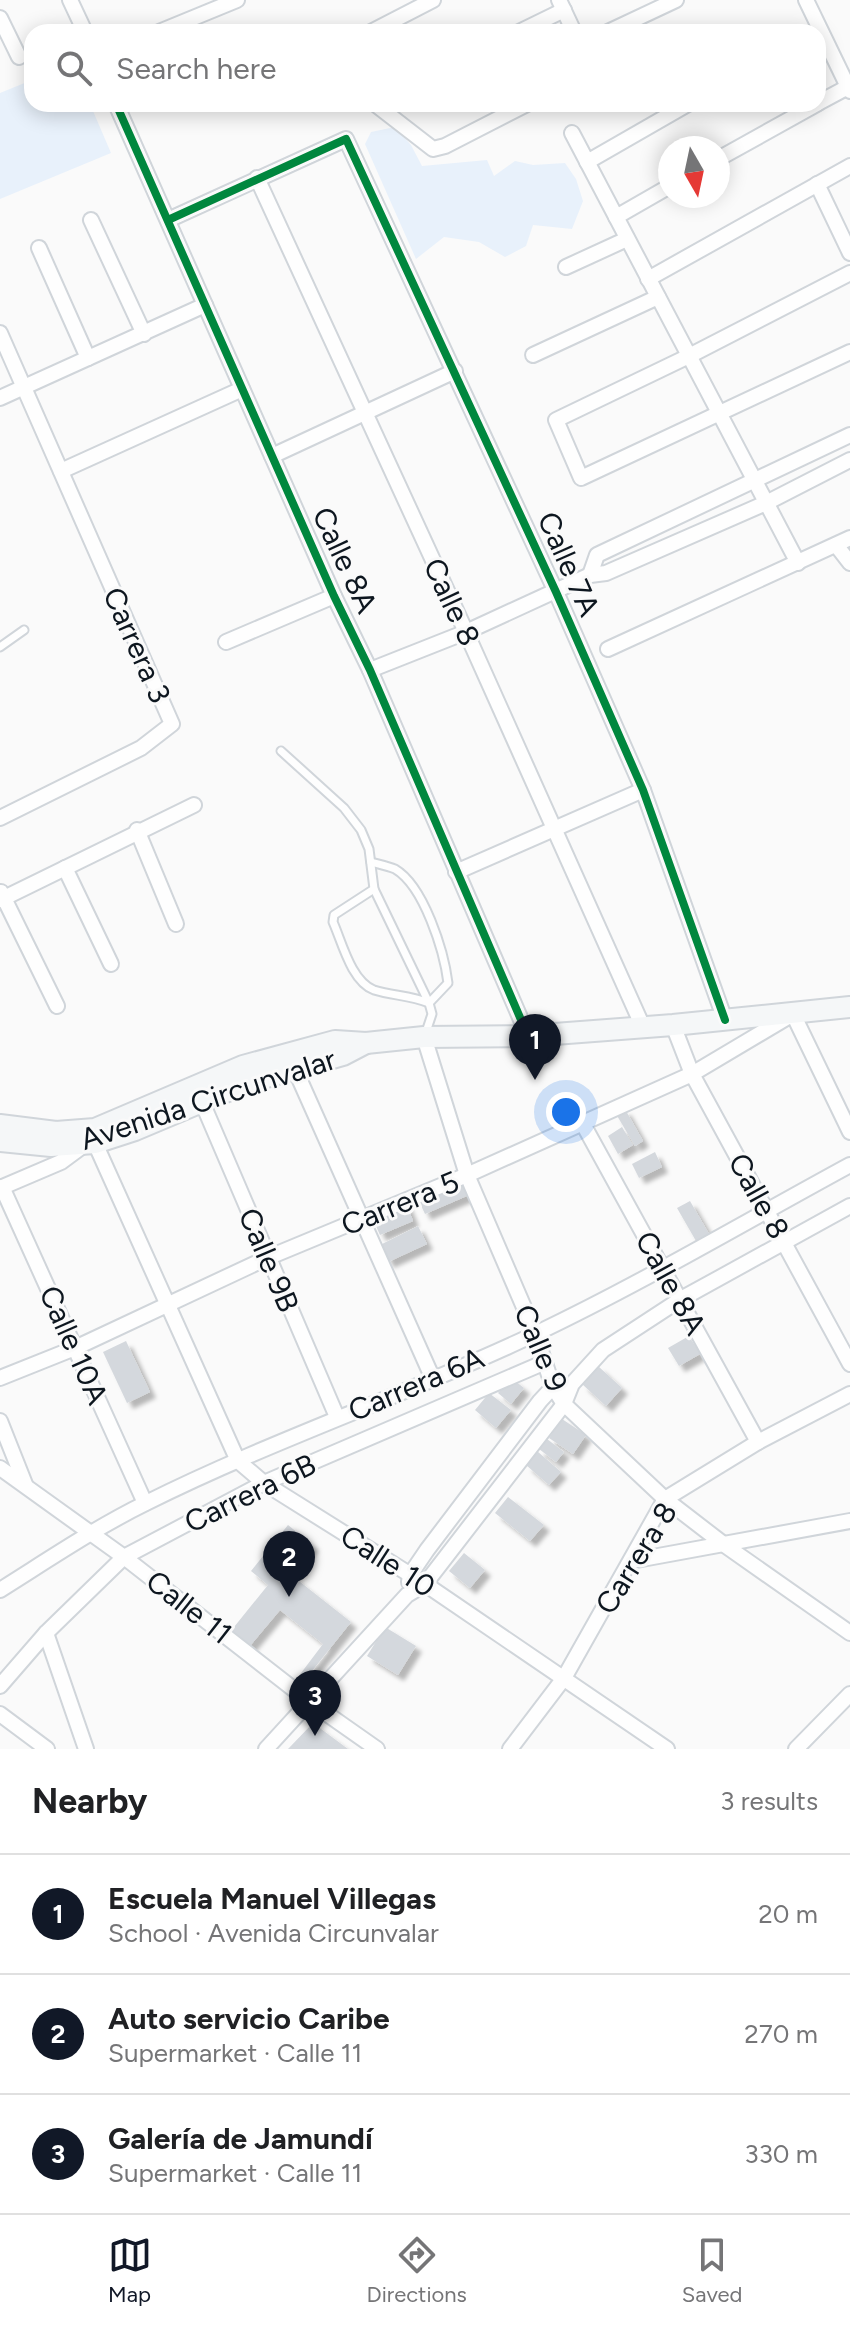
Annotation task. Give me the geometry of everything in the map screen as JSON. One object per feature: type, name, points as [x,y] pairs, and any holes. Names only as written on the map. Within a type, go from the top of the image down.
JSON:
[{"type":"main road","name":"Avenida Circunvalar","points":[[0,1125],[56,1132],[95,1129],[243,1066],[335,1041],[366,1043],[424,1037],[528,1036],[850,1007]]},
{"type":"main road","name":"Avenida Circunvalar","points":[[0,1141],[51,1146],[89,1144],[294,1067],[343,1055],[366,1043]]},
{"type":"street","points":[[70,0],[81,24]]},
{"type":"street","points":[[178,24],[237,0]]},
{"type":"street","points":[[386,24],[433,0]]},
{"type":"street","points":[[625,24],[676,0]]},
{"type":"street","points":[[806,0],[815,24]]},
{"type":"street","points":[[531,24],[561,5],[570,24]]},
{"type":"street","points":[[0,18],[19,57]]},
{"type":"street","points":[[826,47],[849,89],[826,100]]},
{"type":"street","name":"Calle 8A","points":[[120,112],[334,596],[370,670],[528,1036]]},
{"type":"street","points":[[385,112],[433,149],[445,146],[511,112]]},
{"type":"street","points":[[587,162],[674,112]]},
{"type":"street","points":[[730,152],[803,112]]},
{"type":"street","points":[[572,133],[798,563]]},
{"type":"street","name":"Calle 7A","points":[[257,178],[346,139],[556,592],[643,790],[725,1020]]},
{"type":"street","points":[[648,279],[850,166]]},
{"type":"street","points":[[168,220],[257,178]]},
{"type":"street","name":"Calle 8","points":[[257,178],[643,1027]]},
{"type":"street","points":[[817,184],[850,253]]},
{"type":"street","points":[[616,217],[658,193]]},
{"type":"street","points":[[91,220],[144,334]]},
{"type":"street","points":[[566,267],[627,239]]},
{"type":"street","points":[[39,248],[88,358]]},
{"type":"street","points":[[850,273],[556,420],[581,478],[850,352]]},
{"type":"street","points":[[533,355],[658,297]]},
{"type":"street","points":[[0,398],[205,305]]},
{"type":"street","name":"Carrera 3","points":[[0,333],[172,724],[141,748],[0,818]]},
{"type":"street","points":[[272,456],[455,371]]},
{"type":"street","points":[[61,471],[242,389]]},
{"type":"street","points":[[590,575],[597,555],[850,435]]},
{"type":"street","points":[[370,670],[466,632],[590,575],[606,573],[766,503],[850,460]]},
{"type":"street","points":[[608,649],[843,542],[850,563]]},
{"type":"street","points":[[226,642],[334,596]]},
{"type":"street","points":[[456,872],[643,790]]},
{"type":"street","points":[[57,1006],[1,896],[194,805]]},
{"type":"street","points":[[137,830],[176,924]]},
{"type":"street","points":[[65,868],[111,964]]},
{"type":"street","points":[[793,1014],[850,1132]]},
{"type":"street","name":"Carrera 5","points":[[0,1378],[75,1348],[267,1258],[467,1175],[692,1074],[793,1014]]},
{"type":"street","name":"Calle 8","points":[[673,1025],[692,1074],[850,1364]]},
{"type":"street","name":"Calle 9","points":[[424,1037],[467,1175],[535,1333],[553,1387],[564,1404],[665,1499],[850,1633]]},
{"type":"street","points":[[294,1067],[433,1379]]},
{"type":"street","name":"Calle 9B","points":[[202,1102],[337,1417]]},
{"type":"street","name":"Calle 8A","points":[[583,1124],[758,1442]]},
{"type":"street","points":[[1,1188],[61,1162],[89,1144]]},
{"type":"street","name":"Calle 10","points":[[89,1144],[238,1461],[264,1483],[425,1584],[667,1749]]},
{"type":"street","name":"Carrera 6A","points":[[0,1590],[90,1533],[145,1503],[535,1333],[663,1268],[850,1165]]},
{"type":"street","name":"Calle 10A","points":[[1,1188],[145,1503]]},
{"type":"street","points":[[266,1749],[407,1595],[425,1584],[564,1404],[572,1384],[603,1350],[681,1299],[850,1206]]},
{"type":"street","name":"Carrera 6B","points":[[0,1686],[46,1633],[124,1557],[264,1483],[543,1363]]},
{"type":"street","points":[[407,1595],[410,1575],[553,1387],[572,1384]]},
{"type":"street","name":"Carrera 8","points":[[510,1749],[564,1678],[665,1499],[758,1442],[850,1394]]},
{"type":"street","points":[[0,1421],[26,1486]]},
{"type":"street","name":"Calle 11","points":[[0,1468],[124,1557],[310,1702],[377,1749]]},
{"type":"street","points":[[631,1561],[850,1521]]},
{"type":"street","points":[[46,1633],[86,1749]]},
{"type":"street","points":[[796,1749],[850,1694]]},
{"type":"street","points":[[0,1714],[47,1749]]},
{"type":"lane","points":[[0,647],[24,630]]},
{"type":"lane","points":[[281,751],[344,808],[361,830],[369,849],[374,889],[429,1003],[432,1014],[424,1037]]},
{"type":"lane","points":[[371,862],[395,869],[409,882],[434,931],[448,983],[429,1003]]},
{"type":"lane","points":[[374,889],[334,915],[333,922],[357,976],[371,989],[413,996],[429,1003]]},
{"type":"shaded area","points":[[24,83],[24,112],[93,112],[111,153],[0,199],[0,93]]},
{"type":"shaded area","points":[[395,127],[411,145],[422,166],[487,160],[494,176],[515,161],[533,165],[565,163],[576,179],[583,201],[572,229],[533,225],[526,246],[505,257],[479,242],[444,237],[416,259],[365,144],[371,132]]},
{"type":"building","points":[[625,1109],[643,1141],[635,1146],[616,1114]]},
{"type":"building","points":[[622,1127],[633,1145],[618,1154],[608,1136]]},
{"type":"building","points":[[655,1152],[662,1167],[639,1178],[632,1164]]},
{"type":"building","points":[[462,1179],[469,1195],[425,1214],[418,1199]]},
{"type":"building","points":[[690,1201],[709,1234],[696,1241],[677,1208]]},
{"type":"building","points":[[406,1203],[413,1221],[380,1235],[372,1217]]},
{"type":"building","points":[[418,1226],[427,1244],[388,1262],[380,1245]]},
{"type":"building","points":[[689,1336],[700,1354],[679,1366],[668,1348]]},
{"type":"building","points":[[126,1341],[150,1392],[127,1403],[103,1352]]},
{"type":"building","points":[[598,1366],[622,1388],[606,1406],[582,1384]]},
{"type":"building","points":[[511,1378],[524,1388],[511,1404],[498,1393]]},
{"type":"building","points":[[489,1393],[511,1410],[496,1428],[475,1410]]},
{"type":"building","points":[[562,1419],[586,1435],[573,1454],[549,1438]]},
{"type":"building","points":[[547,1439],[564,1452],[556,1462],[539,1449]]},
{"type":"building","points":[[537,1451],[561,1472],[549,1485],[526,1465]]},
{"type":"building","points":[[508,1497],[544,1525],[530,1541],[495,1513]]},
{"type":"building","points":[[288,1525],[313,1545],[290,1574],[351,1622],[304,1681],[298,1677],[323,1644],[280,1610],[249,1647],[230,1632],[268,1585],[251,1571]]},
{"type":"building","points":[[464,1553],[485,1570],[470,1588],[449,1571]]},
{"type":"building","points":[[385,1627],[416,1646],[398,1675],[367,1656]]},
{"type":"building","points":[[313,1723],[348,1749],[288,1749]]},
{"type":"cycle path","points":[[120,112],[334,596],[370,670],[528,1036]]},
{"type":"cycle path","points":[[168,220],[346,139],[556,592],[643,790],[725,1020]]},
{"type":"place","name":"Escuela Manuel Villegas","points":[[535,1080]]},
{"type":"place","name":"Auto servicio Caribe","points":[[289,1597]]},
{"type":"place","name":"Galería de Jamundí","points":[[315,1736]]}]
